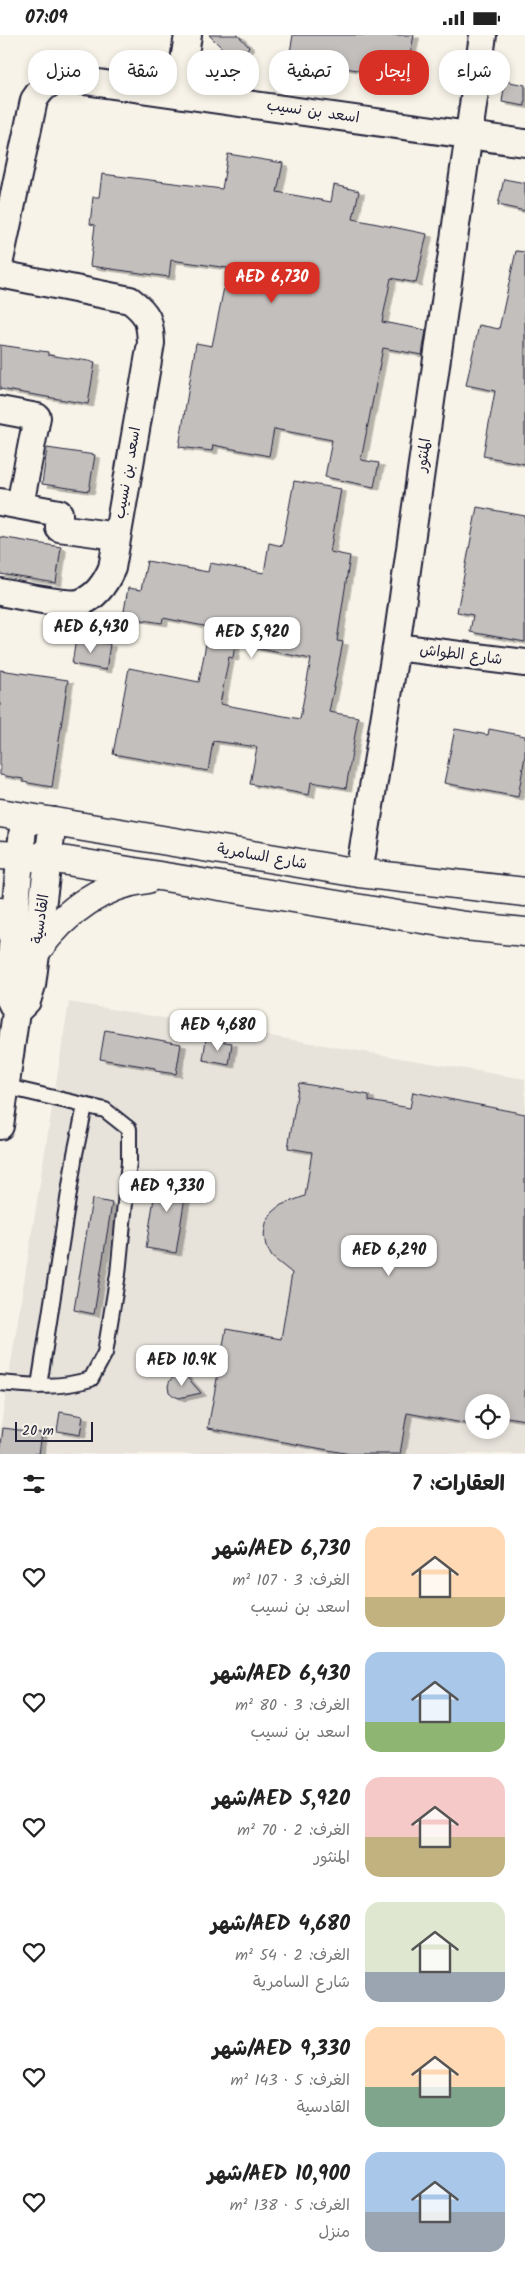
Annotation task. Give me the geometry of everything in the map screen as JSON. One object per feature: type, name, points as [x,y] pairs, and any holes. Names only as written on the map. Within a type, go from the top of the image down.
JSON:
[{"type":"street","points":[[180,93],[188,35]]},
{"type":"street","name":"المنثور","points":[[359,873],[396,647],[483,35]]},
{"type":"street","name":"اسعد بن نسيب","points":[[0,260],[34,100],[41,89],[48,83],[58,79],[180,93],[525,143]]},
{"type":"street","name":"اسعد بن نسيب","points":[[0,274],[130,300],[143,310],[150,323],[151,343],[112,568],[106,582],[92,596],[80,603],[0,592]]},
{"type":"street","points":[[0,410],[37,417],[10,504],[59,513],[60,528],[117,536]]},
{"type":"street","name":"شارع الطواش","points":[[396,647],[525,663]]},
{"type":"street","name":"شارع السامرية","points":[[12,815],[359,873],[525,891]]},
{"type":"street","name":"القادسية","points":[[0,1126],[16,1013],[9,998],[8,990],[6,923],[12,815]]},
{"type":"street","name":"القادسية","points":[[16,1013],[30,993],[53,821]]},
{"type":"street","points":[[10,856],[49,858],[465,926],[525,932]]},
{"type":"street","points":[[37,951],[64,918],[99,893],[139,879],[161,877]]},
{"type":"lane","points":[[0,1383],[39,1387],[69,1385],[91,1379],[105,1353],[120,1255],[129,1129],[105,1110],[7,1087]]},
{"type":"lane","points":[[39,1387],[75,1154],[85,1106]]},
{"type":"shaded area","points":[[69,1002],[525,1079],[525,1454],[0,1454],[0,1431]]},
{"type":"building","points":[[209,35],[238,35],[249,47],[246,50],[224,50]]},
{"type":"building","points":[[293,35],[414,35],[411,50],[359,50],[359,70],[349,69],[349,50],[290,50]]},
{"type":"building","points":[[510,82],[525,85],[525,106],[502,102],[503,95],[510,95]]},
{"type":"building","points":[[228,154],[283,163],[277,192],[331,202],[334,185],[359,191],[353,219],[427,234],[416,283],[391,278],[382,322],[426,330],[422,355],[383,348],[361,460],[379,463],[374,487],[325,477],[332,440],[274,429],[269,456],[213,445],[212,451],[179,447],[196,343],[212,346],[228,268],[171,260],[169,277],[90,266],[95,225],[90,224],[93,197],[99,197],[102,174],[222,189]]},
{"type":"building","points":[[504,179],[525,183],[525,211],[498,205]]},
{"type":"building","points":[[516,251],[525,252],[525,464],[483,456],[495,391],[466,385],[479,325],[499,329]]},
{"type":"building","points":[[0,345],[48,352],[48,355],[95,362],[88,404],[0,389]]},
{"type":"building","points":[[47,448],[95,455],[89,491],[42,484]]},
{"type":"building","points":[[294,481],[341,489],[330,552],[350,556],[337,641],[343,642],[329,712],[358,717],[346,788],[311,782],[309,795],[250,784],[257,747],[213,741],[208,771],[113,754],[129,668],[199,682],[209,627],[163,618],[162,623],[123,617],[128,588],[141,590],[147,561],[208,572],[210,563],[264,573],[269,543],[282,546]],"holes":[[[235,644],[311,659],[300,719],[220,704],[229,657],[233,658]]]},
{"type":"building","points":[[477,507],[525,516],[525,642],[470,632],[473,615],[457,612]]},
{"type":"building","points":[[0,537],[61,547],[56,583],[0,574]]},
{"type":"building","points":[[76,639],[110,644],[106,670],[72,664]]},
{"type":"building","points":[[0,670],[68,680],[52,787],[23,782],[23,779],[0,775]]},
{"type":"building","points":[[455,729],[488,735],[489,729],[525,736],[525,756],[518,797],[444,783]]},
{"type":"building","points":[[105,1030],[181,1044],[176,1074],[155,1071],[155,1068],[100,1059]]},
{"type":"building","points":[[206,1039],[232,1043],[229,1065],[203,1060]]},
{"type":"building","points":[[299,1083],[369,1095],[369,1101],[410,1108],[413,1092],[525,1114],[525,1420],[510,1418],[510,1394],[465,1394],[465,1423],[407,1413],[400,1454],[350,1454],[208,1428],[226,1329],[281,1339],[292,1273],[272,1257],[266,1246],[264,1235],[266,1223],[272,1213],[281,1205],[305,1196],[312,1152],[288,1148]]},
{"type":"building","points":[[158,1173],[188,1178],[176,1253],[146,1248]]},
{"type":"building","points":[[92,1199],[112,1203],[94,1314],[74,1310]]},
{"type":"building","points":[[175,1376],[186,1376],[201,1393],[179,1398],[169,1392],[170,1380]]},
{"type":"building","points":[[60,1412],[83,1416],[80,1435],[57,1431]]},
{"type":"building","points":[[3,1428],[42,1433],[39,1454],[0,1454]]}]
